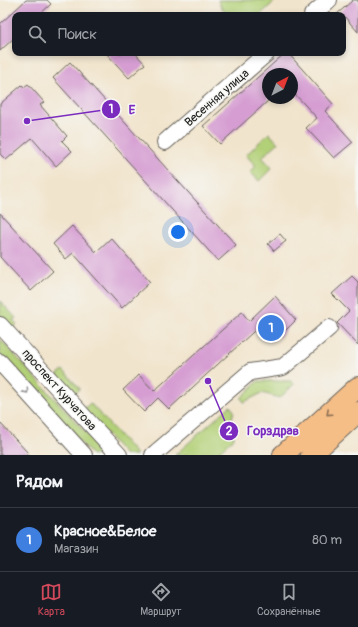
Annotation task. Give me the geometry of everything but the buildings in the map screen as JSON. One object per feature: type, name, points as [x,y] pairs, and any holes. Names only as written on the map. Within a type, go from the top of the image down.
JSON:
[{"type":"main road","points":[[283,455],[358,387]]},
{"type":"main road","points":[[311,455],[358,412]]},
{"type":"street","points":[[315,12],[329,0]]},
{"type":"street","name":"Весенняя улица","points":[[165,142],[265,56]]},
{"type":"street","name":"проспект Курчатова","points":[[0,325],[119,455]]},
{"type":"street","points":[[153,455],[250,372],[283,367],[329,328]]},
{"type":"street","name":"проспект Курчатова","points":[[0,362],[84,455]]},
{"type":"green space","points":[[218,0],[276,0],[263,12],[226,12],[221,7]]},
{"type":"green space","points":[[269,133],[278,143],[262,157],[272,168],[259,181],[250,172],[256,166],[246,155]]},
{"type":"green space","points":[[0,301],[16,318],[13,320],[17,324],[13,328],[0,317]]},
{"type":"green space","points":[[0,339],[106,455],[92,455],[0,354]]},
{"type":"green space","points":[[63,370],[80,389],[71,396],[58,382],[60,379],[57,375]]},
{"type":"green space","points":[[258,381],[291,381],[294,384],[280,398],[262,393],[244,402],[241,398]]},
{"type":"green space","points":[[90,403],[137,455],[125,455],[84,409]]},
{"type":"green space","points":[[230,406],[234,411],[231,422],[234,438],[215,455],[175,455]]},
{"type":"place","name":"Е","points":[[27,121]]},
{"type":"place","name":"Красное&Белое","points":[[271,328]]},
{"type":"place","name":"Горздрав","points":[[208,381]]}]
